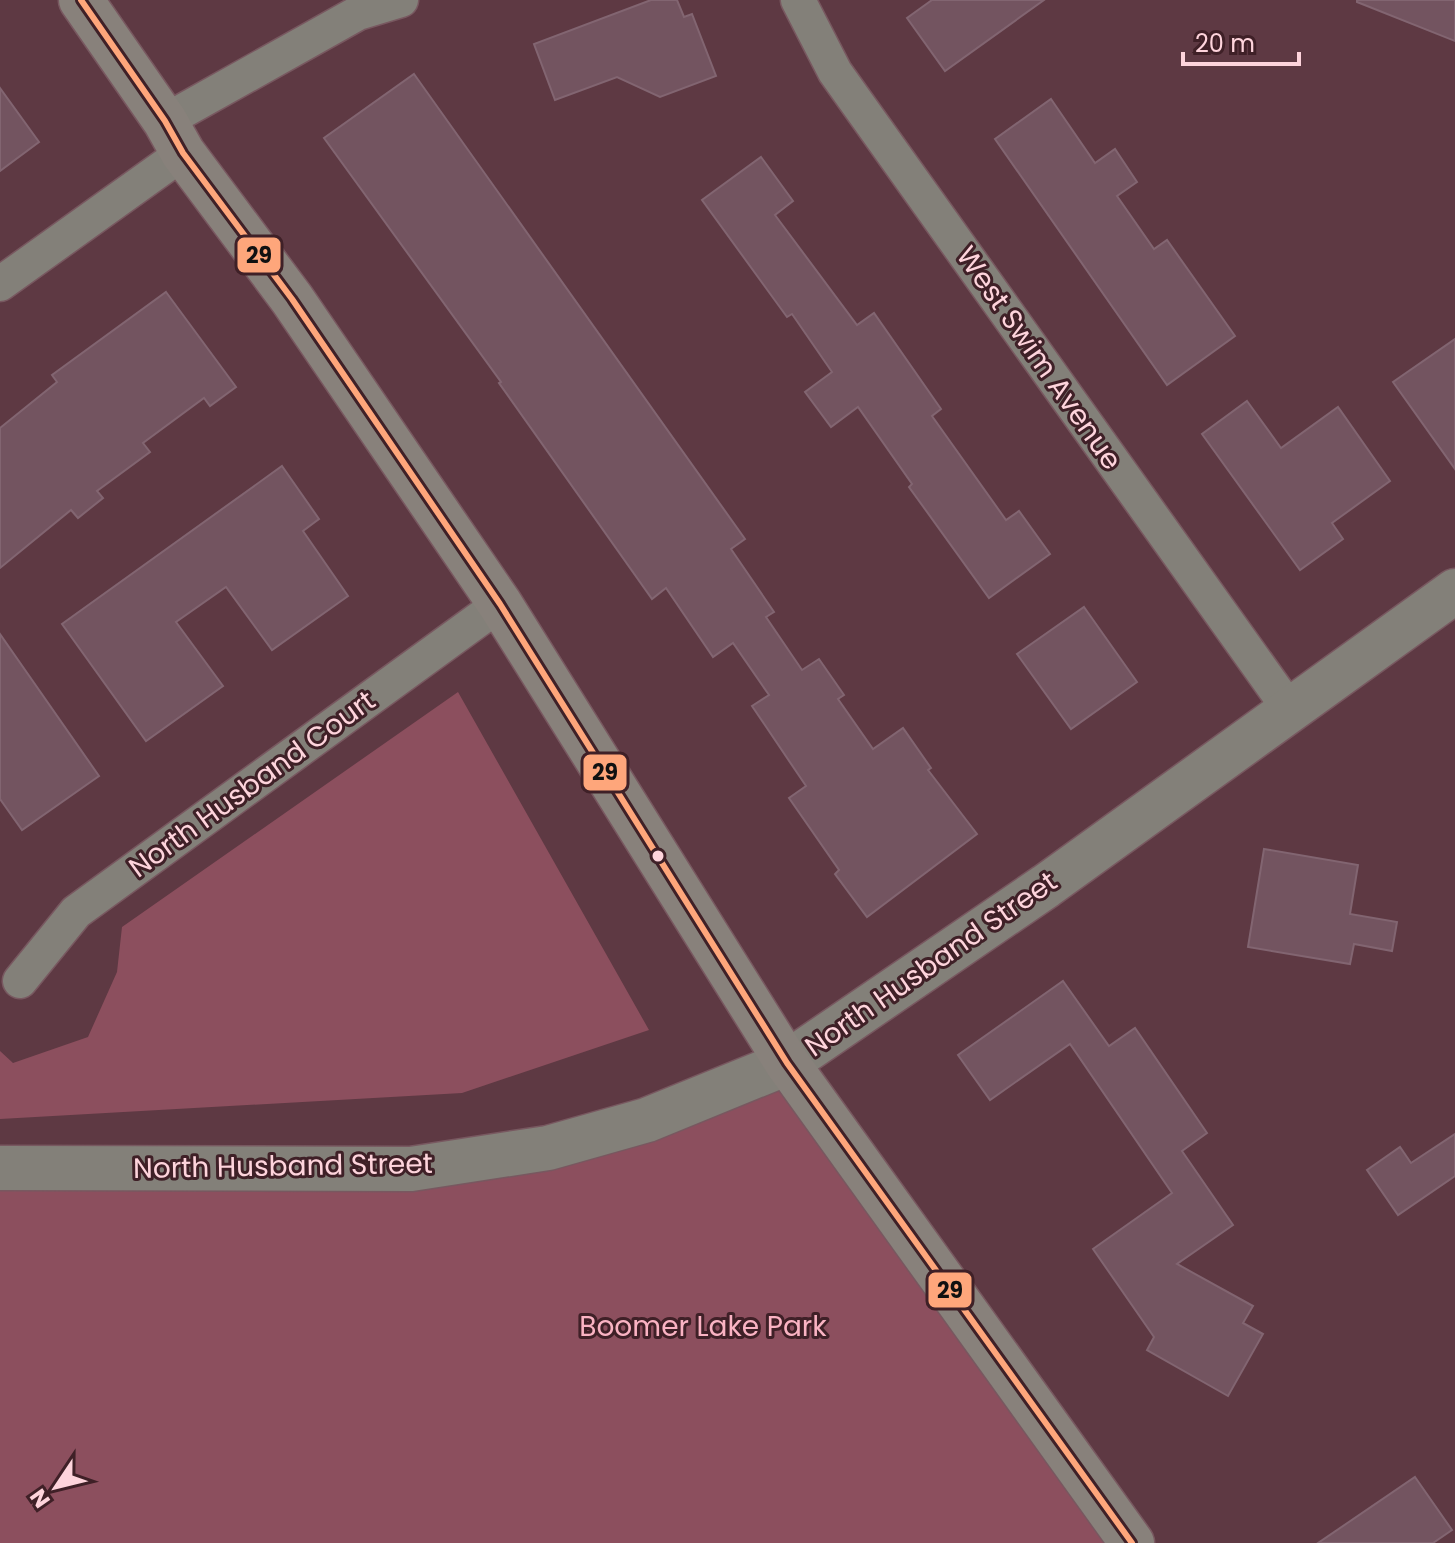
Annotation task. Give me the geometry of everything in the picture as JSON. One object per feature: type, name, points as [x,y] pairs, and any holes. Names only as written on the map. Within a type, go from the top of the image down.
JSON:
[{"type":"main road","points":[[81,0],[174,137],[292,299],[500,604],[787,1063],[1132,1543]]},
{"type":"street","points":[[0,284],[174,137],[358,13],[401,0]]},
{"type":"street","name":"West Swim Avenue","points":[[798,0],[835,72],[1290,710]]},
{"type":"street","name":"North Husband Street","points":[[0,1168],[411,1169],[548,1148],[647,1120],[787,1063],[1046,886],[1455,591]]},
{"type":"street","name":"North Husband Court","points":[[20,981],[76,912],[500,604]]},
{"type":"green space","points":[[458,692],[649,1030],[462,1093],[0,1119],[0,1051],[13,1063],[88,1037],[117,972],[122,927]]},
{"type":"green space","name":"Boomer Lake Park","points":[[785,1068],[1123,1543],[0,1543],[0,1169],[411,1172]]},
{"type":"building","points":[[651,0],[677,0],[684,17],[692,14],[716,76],[660,97],[617,77],[555,100],[534,44]]},
{"type":"building","points":[[932,0],[1044,0],[945,71],[907,18]]},
{"type":"building","points":[[1455,0],[1455,41],[1357,2]]},
{"type":"building","points":[[414,74],[745,539],[731,549],[774,612],[766,617],[802,670],[819,659],[844,695],[838,699],[873,749],[903,728],[931,768],[928,770],[977,834],[867,917],[835,874],[839,870],[789,798],[806,786],[752,706],[769,695],[733,643],[713,657],[666,588],[652,599],[501,382],[324,138]]},
{"type":"building","points":[[0,88],[39,142],[0,171]]},
{"type":"building","points":[[1051,99],[1095,163],[1115,149],[1137,182],[1117,196],[1154,249],[1167,240],[1235,336],[1167,385],[995,139]]},
{"type":"building","points":[[761,157],[793,201],[775,215],[857,325],[874,313],[941,409],[932,416],[1006,520],[1019,511],[1050,554],[989,598],[909,487],[912,484],[858,407],[831,427],[805,392],[832,372],[792,314],[787,317],[702,200]]},
{"type":"building","points":[[166,292],[236,387],[210,406],[204,398],[143,443],[150,452],[97,491],[103,498],[78,518],[71,510],[0,568],[0,428],[57,382],[52,375]]},
{"type":"building","points":[[1455,339],[1455,469],[1393,382]]},
{"type":"building","points":[[1247,401],[1281,448],[1338,407],[1390,481],[1332,523],[1343,539],[1300,570],[1202,434]]},
{"type":"building","points":[[282,466],[319,519],[303,531],[348,596],[272,650],[226,587],[176,622],[223,686],[146,741],[62,624]]},
{"type":"building","points":[[1084,607],[1137,682],[1071,729],[1017,654]]},
{"type":"building","points":[[0,634],[99,776],[22,830],[0,799]]},
{"type":"building","points":[[1264,849],[1358,865],[1350,914],[1397,922],[1392,951],[1354,944],[1350,964],[1248,947]]},
{"type":"building","points":[[1063,981],[1109,1046],[1135,1028],[1207,1133],[1182,1151],[1233,1225],[1177,1264],[1253,1306],[1243,1323],[1263,1334],[1228,1396],[1147,1350],[1154,1337],[1093,1249],[1172,1193],[1070,1044],[990,1100],[958,1055]]},
{"type":"building","points":[[1455,1134],[1455,1176],[1398,1215],[1367,1170],[1400,1147],[1411,1163]]},
{"type":"building","points":[[1415,1477],[1452,1530],[1433,1543],[1318,1543]]},
{"type":"transit line","name":"29","points":[[81,0],[165,121],[183,153],[292,299],[500,604],[787,1063],[1132,1543]]}]
